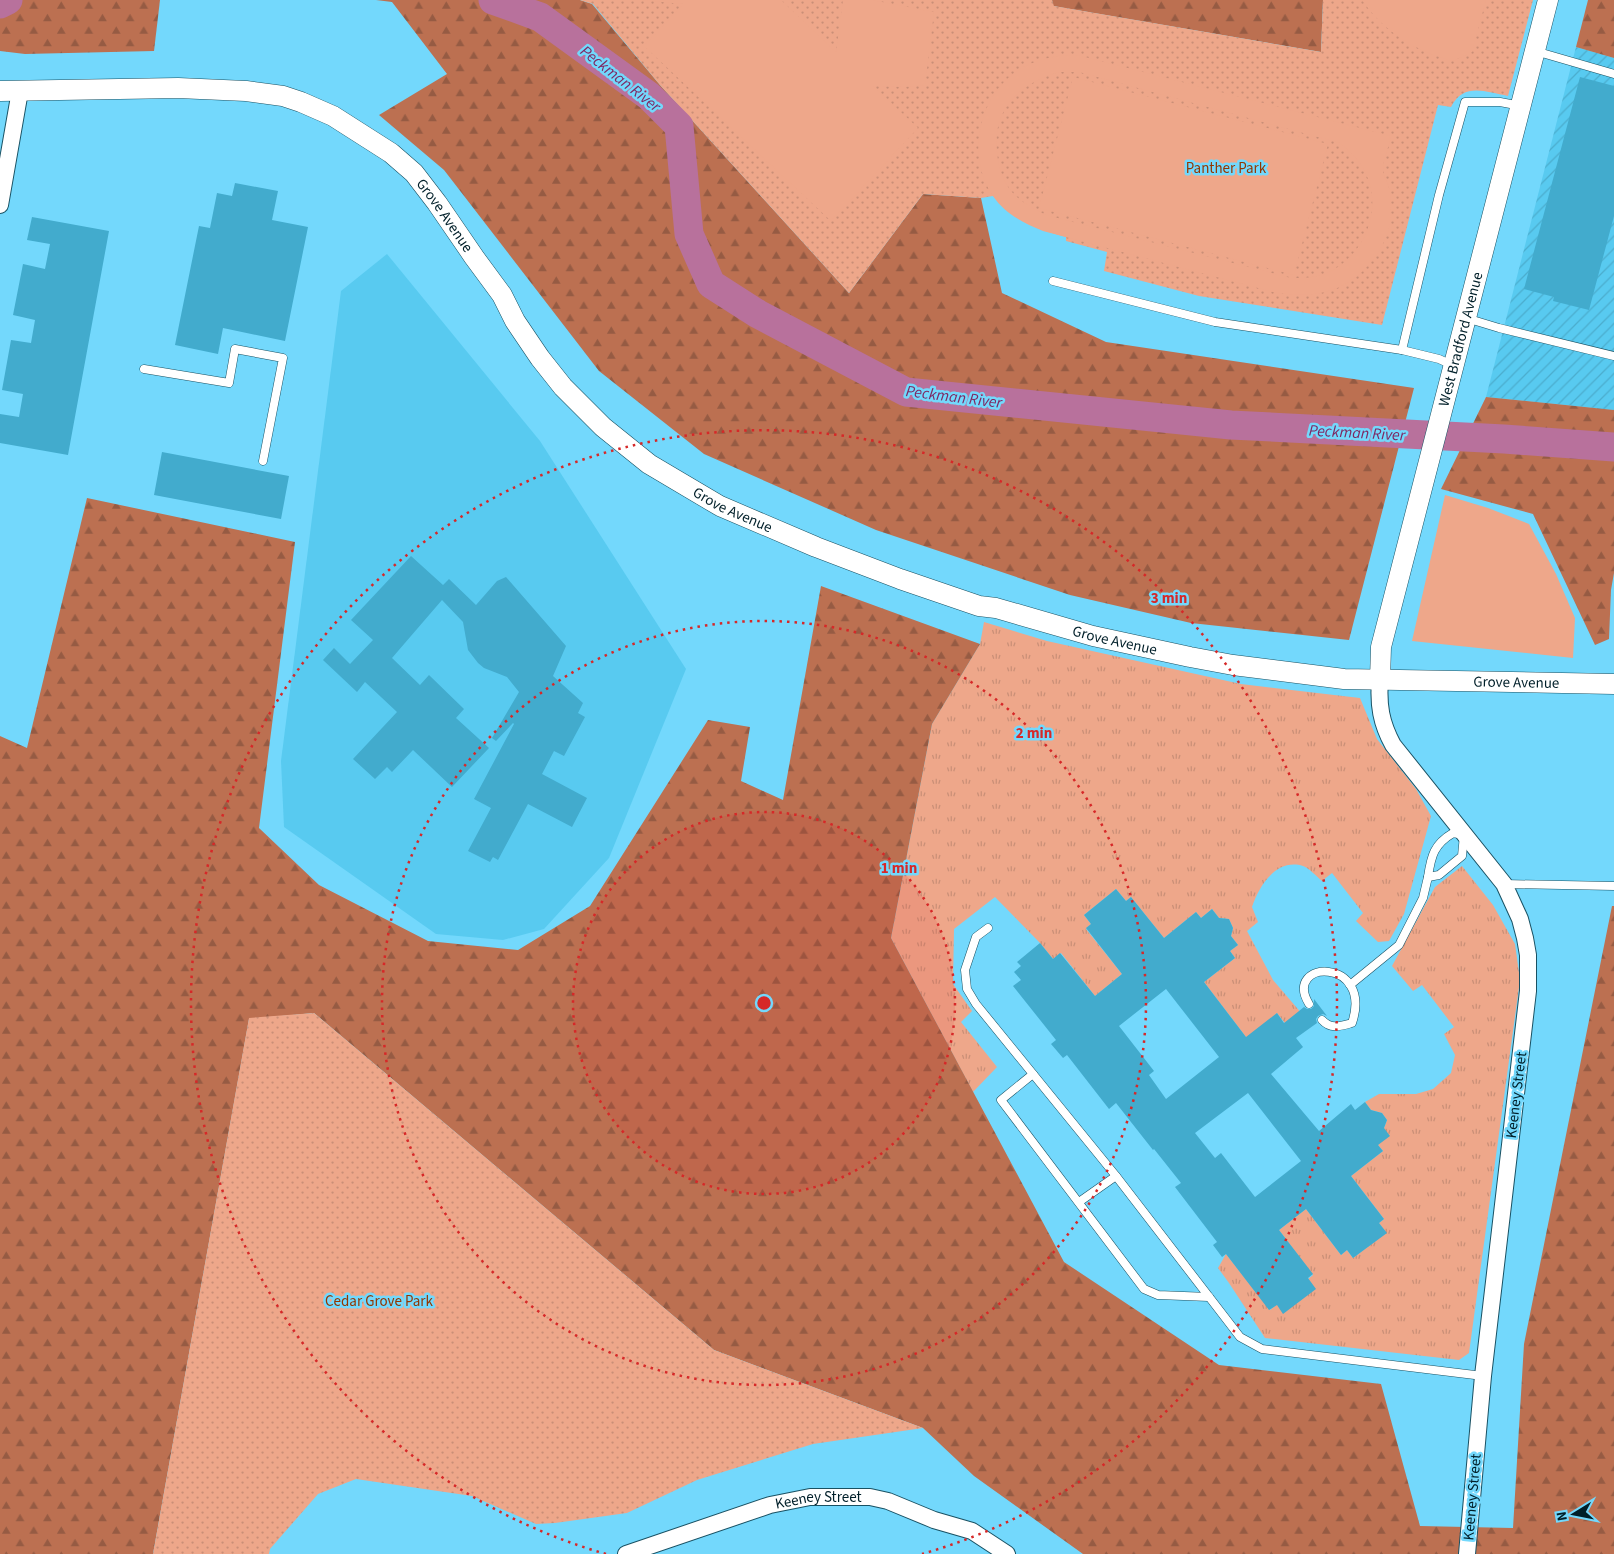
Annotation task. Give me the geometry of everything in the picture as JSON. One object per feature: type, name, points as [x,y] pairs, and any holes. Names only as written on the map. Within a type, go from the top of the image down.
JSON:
[{"type":"street","name":"West Bradford Avenue","points":[[1380,680],[1381,647],[1548,0]]},
{"type":"street","name":"Grove Avenue","points":[[0,90],[178,88],[246,91],[283,96],[333,116],[391,153],[414,173],[502,295],[515,321],[540,358],[563,387],[603,427],[649,464],[720,506],[816,547],[900,579],[979,606],[996,608],[1134,646],[1199,659],[1287,672],[1344,679],[1614,684]]},
{"type":"street","points":[[0,205],[20,91]]},
{"type":"street","name":"Keeney Street","points":[[1380,680],[1378,701],[1387,735],[1504,884],[1520,919],[1525,938],[1529,973],[1483,1376],[1467,1554]]},
{"type":"street","name":"Keeney Street","points":[[626,1554],[770,1506],[810,1497],[870,1497],[888,1501],[934,1520],[972,1531],[1007,1554]]},
{"type":"lane","points":[[1535,51],[1614,74]]},
{"type":"lane","points":[[1402,350],[1440,195],[1466,102],[1500,102],[1521,106]]},
{"type":"lane","points":[[1053,281],[1215,322],[1402,350],[1439,359],[1454,366]]},
{"type":"lane","points":[[1466,318],[1614,356]]},
{"type":"lane","points":[[144,369],[228,383],[236,349],[283,358],[264,461]]},
{"type":"lane","points":[[1350,985],[1398,945],[1423,898],[1430,859],[1441,840],[1452,833],[1464,835],[1462,856],[1439,875],[1428,877]]},
{"type":"lane","points":[[1504,884],[1614,886]]},
{"type":"lane","points":[[988,928],[976,937],[965,970],[967,989],[976,1004],[1116,1176],[1240,1337],[1262,1349],[1483,1376]]},
{"type":"lane","points":[[1309,1004],[1304,997],[1304,987],[1307,979],[1315,972],[1326,970],[1340,974],[1350,985],[1356,999],[1357,1010],[1352,1023],[1337,1027],[1326,1024],[1322,1020]]},
{"type":"lane","points":[[1033,1074],[1001,1100],[1144,1288],[1158,1296],[1210,1297]]},
{"type":"lane","points":[[1079,1202],[1116,1176]]},
{"type":"shaded area","points":[[1576,47],[1614,58],[1614,410],[1486,397]]},
{"type":"shaded area","points":[[387,254],[540,441],[686,669],[609,858],[544,929],[503,940],[436,934],[284,827],[281,761],[341,291]]},
{"type":"green space","points":[[0,0],[160,0],[154,51],[25,54],[0,51]]},
{"type":"green space","points":[[376,0],[580,0],[592,4],[660,85],[849,293],[923,194],[981,198],[1002,293],[1106,342],[1414,388],[1349,640],[1191,623],[1070,595],[876,530],[704,454],[599,371],[444,170],[379,115],[447,74],[392,2]]},
{"type":"green space","name":"Panther Park","points":[[580,0],[1052,0],[1054,6],[1321,52],[1323,0],[1533,0],[1508,96],[1483,91],[1469,91],[1456,99],[1451,107],[1438,105],[1382,325],[1199,296],[1104,271],[1107,252],[1066,241],[1066,237],[1034,227],[1010,212],[993,196],[981,198],[923,194],[849,293],[660,85],[593,4]]},
{"type":"green space","points":[[641,0],[781,0],[836,52],[843,0],[872,0],[934,12],[925,85],[904,87],[873,86],[918,128],[831,221],[644,46],[683,4]]},
{"type":"green space","points":[[1052,0],[1323,0],[1321,52],[1053,6]]},
{"type":"green space","points":[[1362,0],[1486,0],[1472,52],[1453,61],[1413,46],[1390,31]]},
{"type":"green space","points":[[1588,0],[1614,0],[1614,58],[1576,47]]},
{"type":"green space","points":[[1062,55],[1081,56],[1391,136],[1383,170],[1391,196],[1390,222],[1387,235],[1379,250],[1367,267],[1345,284],[1321,293],[1293,295],[1277,293],[1043,231],[1015,217],[1003,208],[993,196],[984,180],[979,144],[981,126],[995,92],[1007,79],[1022,68],[1041,60]],"holes":[[[1059,72],[1079,72],[1340,143],[1361,165],[1372,195],[1372,211],[1369,226],[1354,253],[1342,264],[1324,274],[1315,277],[1291,278],[1046,215],[1022,201],[1014,195],[999,167],[997,137],[999,123],[1004,111],[1011,100],[1032,83]]]},
{"type":"green space","points":[[1073,77],[1328,144],[1294,275],[1039,208]]},
{"type":"green space","points":[[1486,397],[1614,410],[1614,573],[1611,590],[1609,639],[1595,645],[1533,514],[1441,489]]},
{"type":"green space","points":[[1445,495],[1488,508],[1529,524],[1556,574],[1575,618],[1573,658],[1412,641]]},
{"type":"green space","points":[[87,498],[295,542],[259,828],[319,885],[428,941],[518,950],[590,906],[708,720],[750,727],[741,781],[783,800],[821,586],[980,644],[932,724],[891,938],[1064,1262],[1219,1365],[1381,1384],[1420,1526],[1513,1528],[1524,1344],[1612,906],[1614,906],[1614,1554],[1083,1554],[974,1476],[923,1428],[714,1350],[314,1013],[249,1019],[153,1554],[0,1554],[0,736],[27,748]]},
{"type":"green space","points":[[984,622],[1047,641],[1241,684],[1360,698],[1377,739],[1416,789],[1431,816],[1404,914],[1389,941],[1378,942],[1356,921],[1363,913],[1332,873],[1322,881],[1303,866],[1285,866],[1277,870],[1264,883],[1255,899],[1252,907],[1258,922],[1247,931],[1273,980],[1303,1015],[1288,1027],[1277,1013],[1249,1041],[1204,982],[1235,958],[1230,951],[1238,945],[1231,936],[1233,928],[1229,919],[1219,918],[1212,909],[1201,918],[1196,912],[1164,938],[1131,897],[1126,901],[1116,889],[1084,915],[1091,924],[1086,929],[1122,974],[1095,996],[1061,953],[1053,959],[995,897],[954,929],[953,984],[972,1011],[961,1022],[997,1067],[973,1092],[891,938],[932,724],[980,644]]},
{"type":"green space","points":[[1462,866],[1493,905],[1515,944],[1520,980],[1469,1353],[1459,1360],[1265,1338],[1218,1268],[1226,1254],[1270,1310],[1313,1275],[1279,1230],[1306,1209],[1341,1255],[1347,1250],[1353,1258],[1386,1233],[1379,1223],[1384,1219],[1351,1176],[1383,1151],[1378,1145],[1387,1120],[1382,1113],[1371,1110],[1365,1102],[1379,1094],[1416,1094],[1433,1089],[1451,1073],[1455,1055],[1444,1034],[1454,1027],[1422,985],[1413,991],[1392,966],[1435,887]]},
{"type":"green space","name":"Cedar Grove Park","points":[[314,1013],[714,1350],[923,1428],[813,1444],[697,1480],[627,1513],[555,1523],[536,1524],[472,1496],[356,1479],[318,1494],[270,1549],[269,1554],[153,1554],[249,1018]]},
{"type":"building","points":[[1580,77],[1614,86],[1614,216],[1589,310],[1553,301],[1554,297],[1524,289]]},
{"type":"building","points":[[235,183],[278,191],[272,220],[308,227],[285,341],[223,328],[218,354],[175,345],[199,226],[210,228],[217,193],[232,196]]},
{"type":"building","points":[[32,217],[109,231],[68,455],[0,443],[0,414],[19,417],[23,394],[2,390],[11,340],[31,343],[35,320],[13,315],[23,264],[45,269],[50,244],[27,240]]},
{"type":"building","points":[[162,452],[289,476],[281,519],[154,495]]},
{"type":"building","points":[[411,556],[443,585],[449,579],[476,605],[497,581],[506,577],[566,646],[553,676],[583,703],[578,713],[585,717],[564,756],[554,751],[542,774],[587,798],[572,827],[528,804],[498,860],[493,857],[490,862],[468,851],[491,808],[474,799],[514,724],[496,741],[492,738],[519,692],[507,677],[484,668],[478,663],[468,650],[463,622],[442,600],[392,658],[420,685],[429,675],[464,709],[456,718],[489,748],[452,787],[413,750],[392,772],[387,767],[375,779],[353,759],[397,712],[365,682],[357,692],[323,660],[334,648],[350,664],[373,640],[351,620]]},
{"type":"building","points":[[1116,889],[1126,901],[1131,897],[1164,938],[1196,912],[1201,918],[1212,909],[1219,918],[1229,919],[1233,928],[1231,936],[1238,945],[1230,951],[1235,958],[1204,982],[1246,1037],[1277,1013],[1284,1023],[1304,1007],[1311,1009],[1314,1006],[1314,999],[1327,1016],[1323,1014],[1318,1016],[1316,1019],[1317,1023],[1296,1038],[1303,1047],[1271,1074],[1319,1131],[1351,1104],[1355,1110],[1365,1102],[1371,1110],[1382,1113],[1387,1120],[1384,1128],[1390,1136],[1378,1145],[1383,1151],[1351,1176],[1384,1219],[1379,1223],[1387,1233],[1353,1258],[1347,1250],[1341,1255],[1306,1209],[1279,1230],[1313,1274],[1308,1278],[1316,1289],[1283,1314],[1277,1305],[1269,1310],[1226,1254],[1222,1257],[1213,1245],[1217,1242],[1175,1187],[1181,1183],[1116,1103],[1109,1109],[1067,1055],[1063,1058],[1051,1044],[1056,1040],[1013,986],[1021,980],[1014,972],[1021,966],[1017,962],[1040,943],[1053,959],[1060,953],[1095,996],[1122,974],[1086,928],[1091,924],[1084,915]],"holes":[[[1166,989],[1219,1057],[1166,1099],[1149,1075],[1154,1071],[1119,1026]],[[1248,1093],[1301,1161],[1255,1197],[1221,1153],[1215,1158],[1195,1133]]]},
{"type":"waterway","name":"Peckman River","points":[[0,4],[8,0]]},
{"type":"waterway","name":"Peckman River","points":[[493,0],[540,17],[649,96],[679,126],[689,234],[711,284],[758,314],[906,392],[1231,425],[1504,439],[1614,447]]}]
